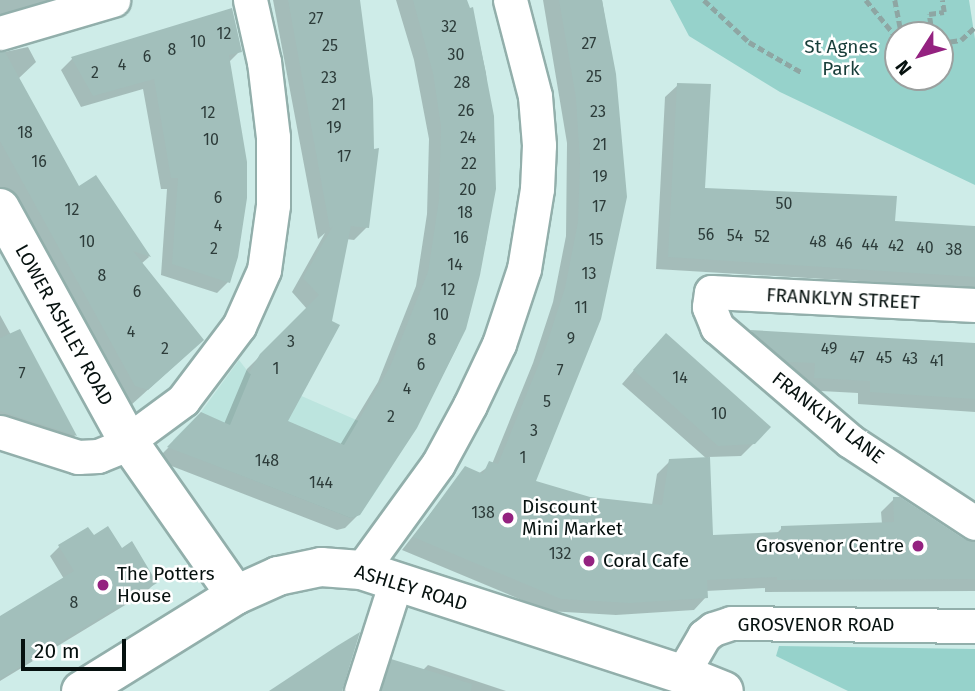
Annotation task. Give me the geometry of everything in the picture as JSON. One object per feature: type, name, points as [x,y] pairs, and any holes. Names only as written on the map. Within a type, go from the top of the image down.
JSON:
[{"type":"main road","name":"LOWER ASHLEY ROAD","points":[[0,208],[128,441]]},
{"type":"main road","points":[[128,441],[236,595]]},
{"type":"main road","name":"ASHLEY ROAD","points":[[81,691],[236,595],[278,576],[321,567],[379,575],[682,674],[722,691]]},
{"type":"street","points":[[0,33],[113,0]]},
{"type":"street","points":[[0,432],[78,457],[98,456],[128,441],[183,400],[239,326],[264,270],[273,205],[273,137],[264,62],[250,0]]},
{"type":"street","points":[[361,691],[379,575],[464,417],[499,344],[524,269],[537,189],[539,145],[535,96],[510,0]]},
{"type":"street","name":"FRANKLYN STREET","points":[[711,292],[975,305]]},
{"type":"street","name":"FRANKLYN LANE","points":[[711,292],[709,313],[717,327],[850,441],[975,523]]},
{"type":"street","name":"GROSVENOR ROAD","points":[[682,674],[704,636],[713,629],[731,624],[975,626]]},
{"type":"path","points":[[704,0],[749,42],[803,73]]},
{"type":"path","points":[[866,0],[884,22]]},
{"type":"path","points":[[895,0],[899,21]]},
{"type":"path","points":[[930,21],[929,14],[944,12],[942,0]]},
{"type":"path","points":[[954,41],[961,40],[975,27]]},
{"type":"shaded area","points":[[239,360],[249,373],[377,429],[362,458],[390,470],[360,515],[351,518],[174,449],[173,440],[201,412]]},
{"type":"green space","name":"St Agnes Park","points":[[670,0],[969,0],[975,39],[975,185],[780,92],[689,36]]},
{"type":"green space","points":[[779,646],[975,649],[975,691],[848,691],[776,656]]},
{"type":"building","points":[[288,0],[360,0],[373,99],[374,149],[379,148],[369,228],[351,226],[332,321],[340,325],[288,421],[344,445],[390,367],[428,272],[439,200],[441,126],[433,73],[413,0],[467,0],[470,8],[473,7],[494,116],[496,189],[480,275],[466,329],[417,428],[360,515],[351,518],[167,447],[201,412],[230,425],[251,374],[249,373],[260,354],[319,295],[303,278],[333,226],[330,229]]},
{"type":"building","points":[[559,0],[602,0],[616,74],[627,197],[601,319],[536,481],[590,497],[662,505],[669,459],[710,457],[713,535],[781,532],[781,526],[894,522],[893,497],[900,497],[964,539],[975,542],[975,579],[777,580],[777,577],[707,580],[708,598],[629,603],[561,599],[413,537],[465,466],[483,474],[489,461],[498,464],[545,349],[565,288],[578,222],[580,162],[576,98]]},
{"type":"building","points":[[232,8],[242,52],[229,55],[247,162],[247,198],[238,257],[230,283],[172,264],[178,178],[171,178],[154,79],[93,96],[71,57]]},
{"type":"building","points":[[0,52],[5,52],[79,186],[96,175],[151,257],[133,251],[204,340],[148,390],[135,386],[0,141]]},
{"type":"building","points":[[677,83],[711,84],[705,188],[897,196],[895,221],[975,226],[975,277],[668,257]]},
{"type":"building","points":[[20,329],[77,436],[0,411],[0,338]]},
{"type":"building","points":[[750,330],[975,343],[975,399],[870,392],[870,381],[814,378],[815,363],[788,362]]},
{"type":"building","points":[[666,333],[771,427],[755,444],[718,446],[633,370]]},
{"type":"building","points":[[108,526],[122,548],[132,541],[157,583],[0,679],[0,616],[74,571],[58,545],[88,527],[94,535]]},
{"type":"building","points":[[360,632],[342,691],[269,691],[337,646]]},
{"type":"building","points":[[391,659],[472,684],[471,691],[381,691]]},
{"type":"place","name":"Discount Mini Market","points":[[508,518]]},
{"type":"place","name":"Grosvenor Centre","points":[[918,546]]},
{"type":"place","name":"Coral Cafe","points":[[589,561]]},
{"type":"place","name":"The Potters House","points":[[103,585]]}]
